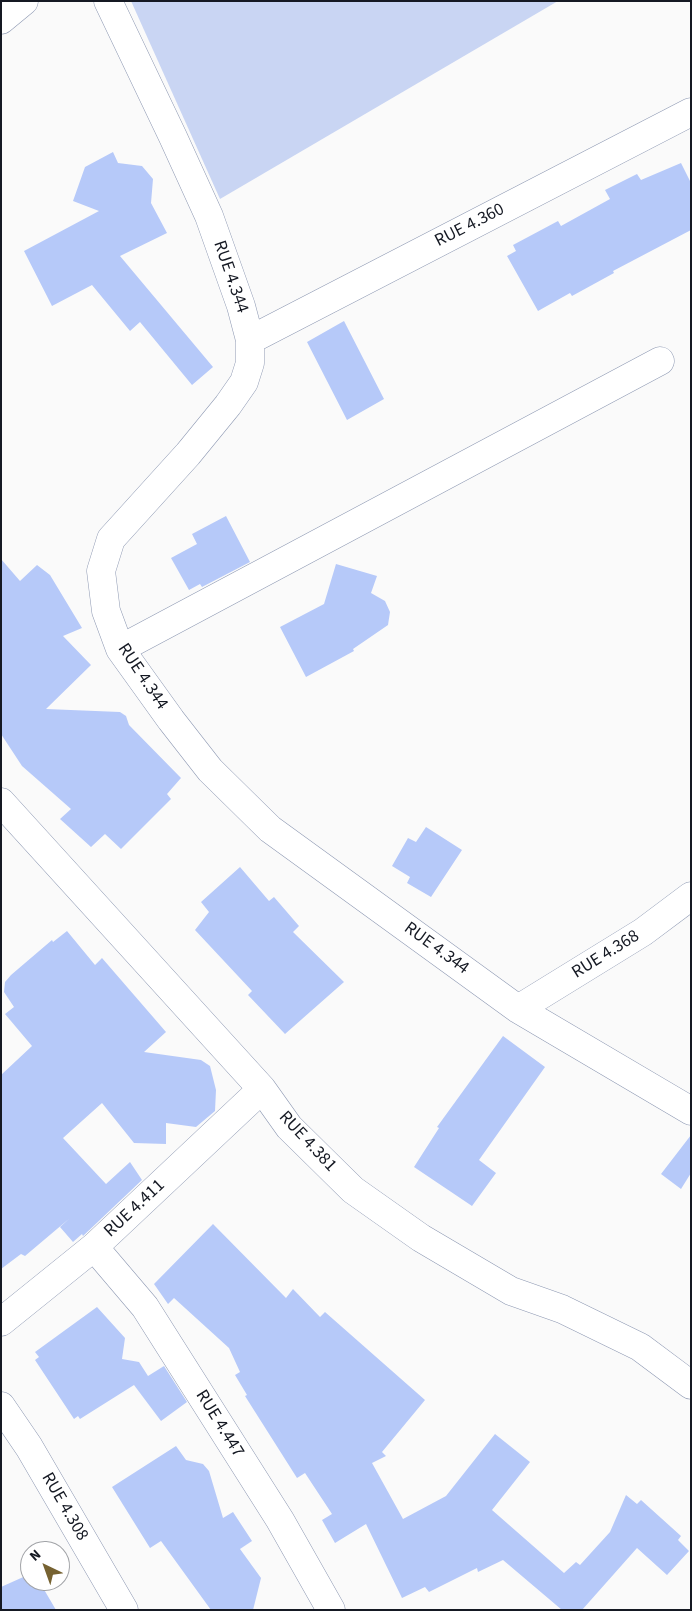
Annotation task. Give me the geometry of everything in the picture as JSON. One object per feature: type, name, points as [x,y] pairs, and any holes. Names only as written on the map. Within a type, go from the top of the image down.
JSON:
[{"type":"street","points":[[1,20],[24,1]]},
{"type":"street","name":"RUE 4.344","points":[[108,1],[173,137],[208,216],[241,306],[250,340],[250,363],[244,382],[188,454],[111,539],[101,571],[106,611],[120,649],[210,770],[270,829],[518,1008],[691,1111]]},
{"type":"street","name":"RUE 4.360","points":[[250,340],[691,112]]},
{"type":"street","points":[[120,649],[660,361]]},
{"type":"street","name":"RUE 4.381","points":[[1,802],[262,1089],[289,1127],[353,1190],[421,1238],[511,1291],[562,1309],[640,1347],[691,1385]]},
{"type":"street","name":"RUE 4.368","points":[[518,1008],[643,932],[691,896]]},
{"type":"street","name":"RUE 4.411","points":[[1,1322],[94,1247],[262,1089]]},
{"type":"street","name":"RUE 4.447","points":[[94,1247],[145,1307],[280,1520],[331,1610]]},
{"type":"street","name":"RUE 4.308","points":[[1,1406],[29,1447],[124,1610]]},
{"type":"shaded area","points":[[131,1],[558,1],[220,199]]},
{"type":"building","points":[[113,152],[118,163],[142,166],[153,179],[151,203],[167,233],[120,256],[213,367],[192,385],[140,322],[130,331],[92,285],[52,306],[24,251],[99,211],[73,201],[85,167]]},
{"type":"building","points":[[681,163],[691,183],[691,230],[613,271],[614,273],[572,296],[570,293],[538,311],[507,256],[516,251],[513,245],[558,221],[561,226],[610,199],[605,190],[637,174],[641,180]]},
{"type":"building","points":[[344,321],[384,399],[347,420],[307,342]]},
{"type":"building","points":[[226,516],[250,562],[202,587],[200,584],[189,590],[171,558],[197,544],[192,534]]},
{"type":"building","points":[[1,559],[20,581],[37,565],[50,575],[82,628],[63,636],[91,665],[46,709],[120,712],[126,716],[129,725],[181,778],[167,794],[171,799],[121,849],[105,834],[91,847],[60,819],[71,809],[22,766],[1,734]]},
{"type":"building","points":[[336,564],[377,576],[371,593],[385,601],[390,612],[388,625],[353,649],[354,651],[306,677],[280,627],[324,604]]},
{"type":"building","points":[[426,827],[462,850],[431,897],[407,883],[410,877],[392,866],[408,838],[416,842]]},
{"type":"building","points":[[240,867],[269,901],[274,897],[299,926],[293,932],[344,982],[285,1034],[248,995],[252,991],[195,930],[209,912],[201,902]]},
{"type":"building","points":[[67,931],[95,965],[102,958],[166,1032],[144,1052],[201,1060],[210,1066],[216,1090],[215,1111],[196,1127],[166,1123],[166,1144],[134,1143],[102,1103],[63,1138],[106,1184],[130,1162],[142,1180],[83,1236],[82,1234],[73,1242],[60,1227],[70,1218],[25,1256],[21,1254],[1,1269],[1,1075],[32,1046],[5,1014],[14,1007],[4,992],[5,982],[52,940],[53,942]]},
{"type":"building","points":[[503,1036],[545,1067],[479,1160],[496,1173],[472,1206],[414,1167],[439,1128],[437,1127]]},
{"type":"building","points":[[691,1135],[691,1173],[681,1189],[661,1174]]},
{"type":"building","points":[[213,1224],[286,1298],[293,1289],[320,1317],[325,1312],[425,1400],[382,1452],[386,1456],[372,1463],[403,1519],[446,1496],[495,1434],[530,1462],[492,1510],[564,1573],[576,1562],[580,1565],[610,1532],[626,1495],[637,1504],[641,1500],[681,1536],[678,1540],[689,1551],[667,1575],[637,1548],[582,1610],[562,1610],[503,1560],[478,1572],[477,1568],[429,1592],[425,1587],[402,1598],[366,1524],[335,1543],[322,1520],[332,1514],[305,1473],[297,1478],[245,1396],[247,1395],[235,1375],[240,1372],[229,1348],[174,1298],[168,1304],[154,1284]]},
{"type":"building","points":[[97,1307],[125,1338],[122,1359],[139,1362],[148,1376],[164,1366],[187,1402],[161,1421],[134,1385],[80,1419],[78,1416],[74,1419],[35,1360],[39,1357],[35,1352]]},
{"type":"building","points":[[176,1446],[186,1460],[203,1464],[209,1471],[223,1518],[233,1512],[252,1541],[240,1549],[261,1578],[253,1610],[211,1610],[161,1541],[150,1548],[112,1487]]},
{"type":"building","points":[[20,1578],[20,1591],[45,1591],[56,1610],[1,1610],[1,1587]]}]
